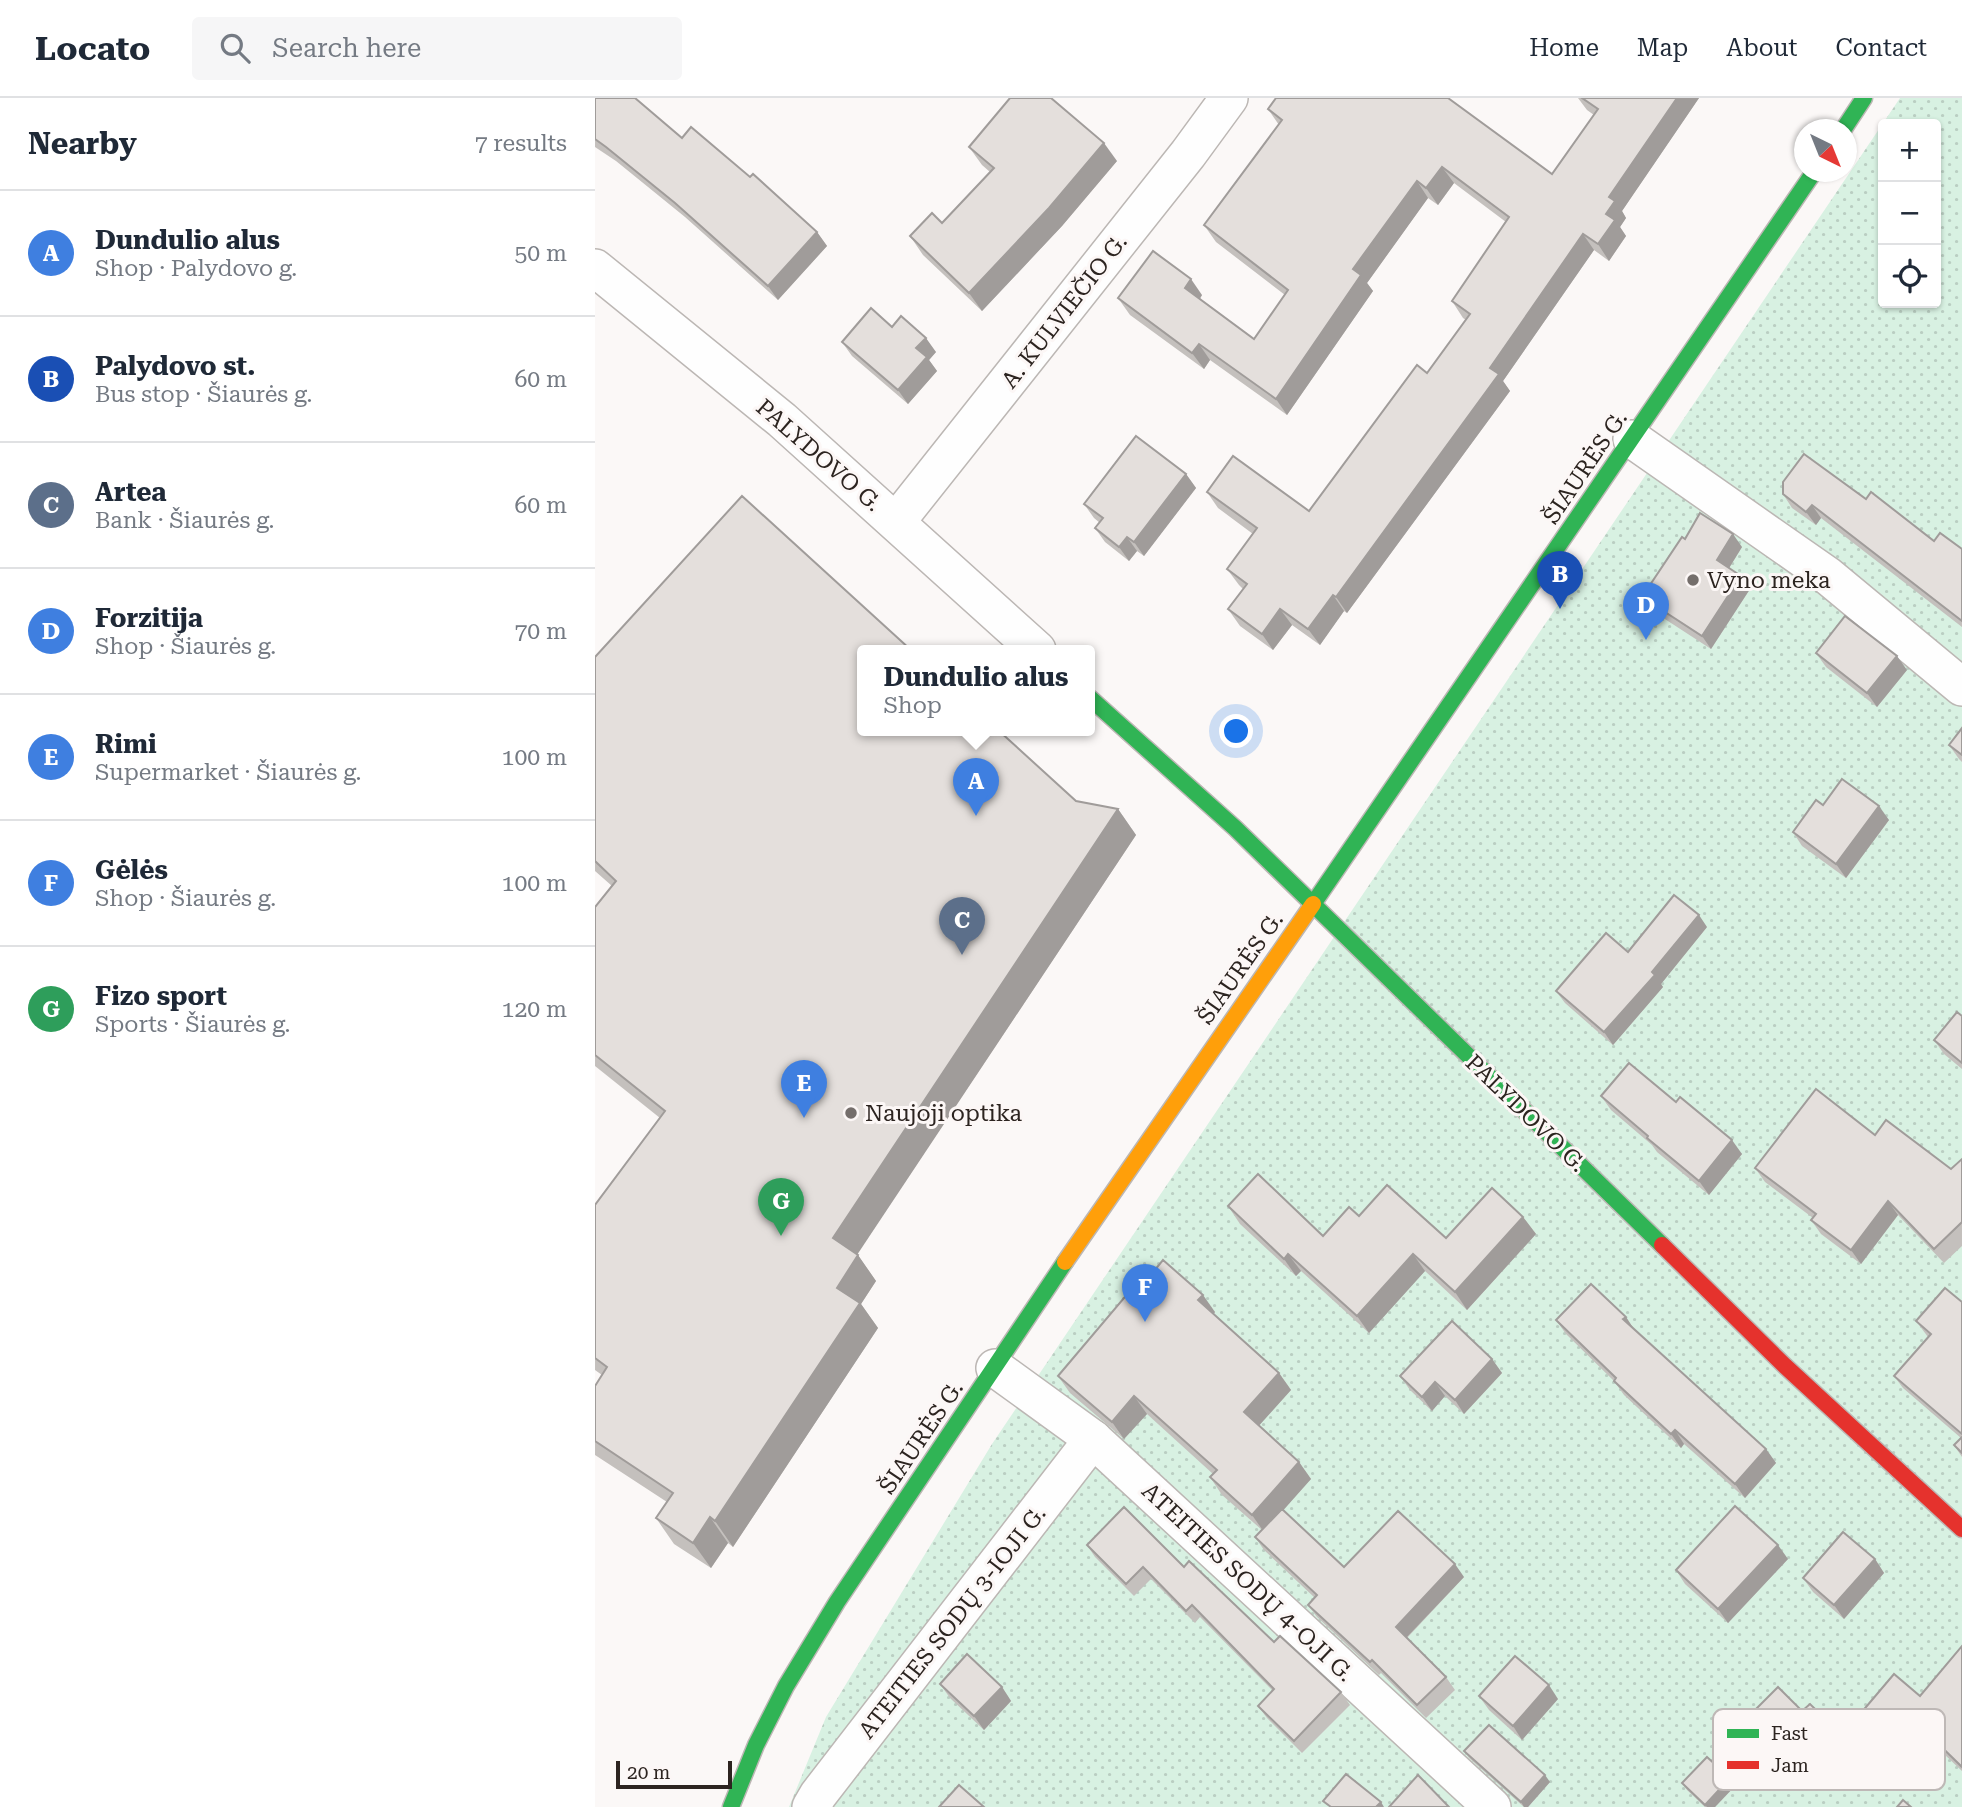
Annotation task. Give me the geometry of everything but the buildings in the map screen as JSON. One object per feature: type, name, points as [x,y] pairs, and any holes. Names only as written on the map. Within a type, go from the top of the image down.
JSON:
[{"type":"main road","points":[[1850,119],[1864,98]]},
{"type":"main road","name":"ŠIAURĖS G.","points":[[731,1807],[756,1745],[811,1645],[1090,1225],[1807,182]]},
{"type":"main road","name":"PALYDOVO G.","points":[[1095,702],[1235,828],[1784,1366],[1962,1529]]},
{"type":"street","name":"A. KULVIEČIO G.","points":[[896,522],[1188,154],[1229,98]]},
{"type":"street","name":"PALYDOVO G.","points":[[595,268],[782,420],[1031,645]]},
{"type":"street","points":[[1632,439],[1828,576],[1962,687]]},
{"type":"street","name":"ATEITIES SODŲ 4-OJI G.","points":[[995,1368],[1093,1439],[1492,1807]]},
{"type":"street","name":"ATEITIES SODŲ 3-IOJI G.","points":[[811,1807],[1093,1439]]},
{"type":"green space","points":[[1900,98],[1962,98],[1962,1807],[789,1807],[826,1717],[992,1444],[1843,182],[1857,182],[1857,162],[1878,131],[1878,308],[1941,308],[1941,119],[1886,119]]},
{"type":"traffic: fast","points":[[1850,119],[1864,98]]},
{"type":"traffic: fast","points":[[1313,904],[1807,182]]},
{"type":"traffic: fast","points":[[1095,702],[1235,828],[1662,1245]]},
{"type":"traffic: fast","points":[[731,1807],[756,1745],[786,1686],[837,1602],[1065,1262]]},
{"type":"traffic: slow","points":[[1065,1262],[1313,904]]},
{"type":"traffic: jam","points":[[1662,1245],[1785,1366],[1962,1529]]},
{"type":"place","name":"Vyno meka","points":[[1693,580]]},
{"type":"place","name":"Palydovo st.","points":[[1560,609]]},
{"type":"place","name":"Forzitija","points":[[1646,640]]},
{"type":"place","name":"Dundulio alus","points":[[976,816]]},
{"type":"place","name":"Artea","points":[[962,955]]},
{"type":"place","name":"Naujoji optika","points":[[851,1113]]},
{"type":"place","name":"Rimi","points":[[804,1118]]},
{"type":"place","name":"Fizo sport","points":[[781,1236]]},
{"type":"place","name":"Gėlės","points":[[1145,1322]]}]
